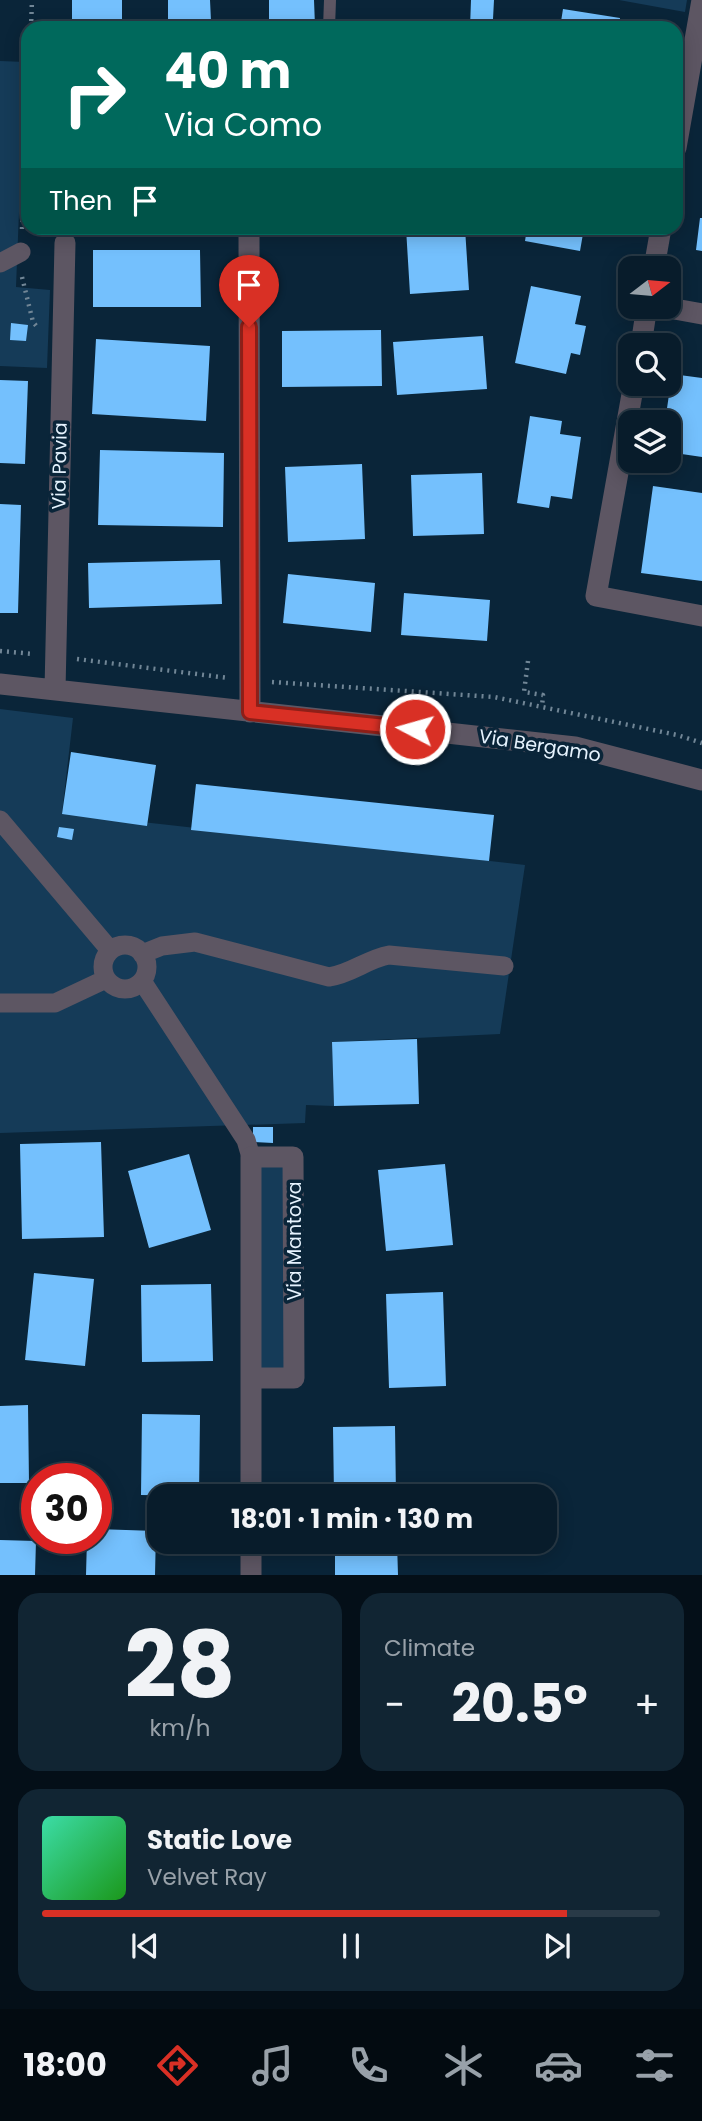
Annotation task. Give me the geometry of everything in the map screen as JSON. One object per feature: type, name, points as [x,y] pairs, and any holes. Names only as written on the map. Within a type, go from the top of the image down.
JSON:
[{"type":"street","points":[[683,108],[702,0]]},
{"type":"street","points":[[249,235],[250,712]]},
{"type":"street","points":[[656,256],[660,235]]},
{"type":"street","name":"Via Pavia","points":[[55,690],[65,243]]},
{"type":"street","points":[[0,263],[21,252]]},
{"type":"street","points":[[681,310],[702,314]]},
{"type":"street","points":[[632,396],[596,596],[702,616]]},
{"type":"street","name":"Via Bergamo","points":[[0,684],[575,747],[702,780]]},
{"type":"street","points":[[0,820],[110,950]]},
{"type":"street","points":[[142,954],[162,946],[195,942],[329,977],[343,975],[376,957],[389,955],[504,966]]},
{"type":"street","points":[[126,944],[142,954],[145,975],[142,981],[123,988],[111,985],[104,966],[110,950],[126,944]]},
{"type":"street","points":[[0,1003],[55,1003],[107,979]]},
{"type":"street","points":[[142,981],[246,1140],[251,1157],[251,1484]]},
{"type":"street","name":"Via Mantova","points":[[251,1157],[293,1157],[294,1378],[251,1378]]},
{"type":"street","points":[[251,1554],[251,1575]]},
{"type":"lane","points":[[329,21],[330,0]]},
{"type":"path","points":[[30,21],[32,0]]},
{"type":"path","points":[[22,235],[20,269],[33,322],[62,358]]},
{"type":"path","points":[[0,651],[250,681],[494,697],[677,735],[702,743]]},
{"type":"path","points":[[528,661],[524,692],[543,695],[542,707]]},
{"type":"shaded area","points":[[619,0],[687,0],[685,12]]},
{"type":"shaded area","points":[[0,61],[21,62],[21,162],[16,287],[50,290],[47,368],[0,366]]},
{"type":"shaded area","points":[[0,709],[73,718],[62,813],[525,865],[500,1034],[332,1042],[334,1106],[306,1105],[305,1123],[0,1133]]},
{"type":"shaded area","points":[[251,1157],[293,1157],[294,1378],[251,1378]]},
{"type":"building","points":[[72,0],[122,0],[122,21],[72,21]]},
{"type":"building","points":[[168,0],[210,0],[211,21],[168,21]]},
{"type":"building","points":[[269,0],[314,0],[315,21],[211,21],[269,20]]},
{"type":"building","points":[[471,0],[494,0],[493,19],[506,20],[506,21],[470,21]]},
{"type":"building","points":[[563,9],[620,18],[620,21],[561,21]]},
{"type":"building","points":[[702,218],[702,251],[696,250]]},
{"type":"building","points":[[406,235],[465,235],[469,290],[410,294]]},
{"type":"building","points":[[526,235],[583,235],[580,251],[525,241]]},
{"type":"building","points":[[93,250],[200,250],[201,307],[93,307]]},
{"type":"building","points":[[531,286],[581,296],[575,324],[586,326],[580,355],[571,353],[566,374],[515,363]]},
{"type":"building","points":[[11,323],[28,325],[26,341],[10,340]]},
{"type":"building","points":[[381,330],[382,386],[282,387],[282,331]]},
{"type":"building","points":[[483,336],[487,389],[397,395],[393,342]]},
{"type":"building","points":[[96,339],[210,346],[206,421],[92,414]]},
{"type":"building","points":[[681,375],[702,378],[702,457],[681,454],[681,410],[667,410],[669,396],[681,396]]},
{"type":"building","points":[[0,380],[28,381],[25,464],[0,463]]},
{"type":"building","points":[[530,416],[562,421],[560,434],[581,437],[572,499],[551,496],[549,508],[517,503]]},
{"type":"building","points":[[100,450],[224,453],[223,527],[98,525]]},
{"type":"building","points":[[362,464],[365,539],[288,542],[285,467]]},
{"type":"building","points":[[482,473],[484,534],[413,536],[411,475]]},
{"type":"building","points":[[653,486],[702,493],[702,581],[641,573]]},
{"type":"building","points":[[0,504],[21,505],[18,613],[0,613]]},
{"type":"building","points":[[220,560],[222,604],[89,608],[88,563]]},
{"type":"building","points":[[288,574],[375,583],[371,632],[283,623]]},
{"type":"building","points":[[404,593],[490,600],[487,641],[401,635]]},
{"type":"building","points":[[71,752],[156,765],[147,826],[62,814]]},
{"type":"building","points":[[196,784],[494,815],[489,861],[191,830]]},
{"type":"building","points":[[59,827],[74,829],[72,840],[57,837]]},
{"type":"building","points":[[417,1039],[419,1104],[334,1106],[332,1042]]},
{"type":"building","points":[[253,1127],[273,1127],[273,1143],[253,1142]]},
{"type":"building","points":[[101,1142],[104,1237],[22,1239],[20,1144]]},
{"type":"building","points":[[189,1154],[211,1230],[149,1248],[128,1171]]},
{"type":"building","points":[[445,1164],[453,1245],[386,1251],[378,1170]]},
{"type":"building","points":[[34,1273],[94,1279],[85,1366],[25,1360]]},
{"type":"building","points":[[211,1284],[213,1361],[142,1362],[141,1285]]},
{"type":"building","points":[[443,1292],[446,1386],[389,1388],[386,1294]]},
{"type":"building","points":[[28,1405],[29,1463],[21,1463],[21,1483],[0,1483],[0,1406]]},
{"type":"building","points":[[142,1414],[200,1415],[199,1484],[147,1484],[147,1495],[141,1495]]},
{"type":"building","points":[[395,1426],[396,1484],[334,1484],[333,1427]]},
{"type":"building","points":[[112,1530],[147,1531],[147,1554],[155,1554],[155,1575],[86,1575],[87,1554],[112,1554]]},
{"type":"building","points":[[0,1540],[21,1541],[21,1554],[36,1554],[35,1575],[0,1575]]},
{"type":"building","points":[[335,1554],[397,1554],[398,1575],[335,1575]]},
{"type":"route","points":[[249,327],[250,712],[415,729]]}]
